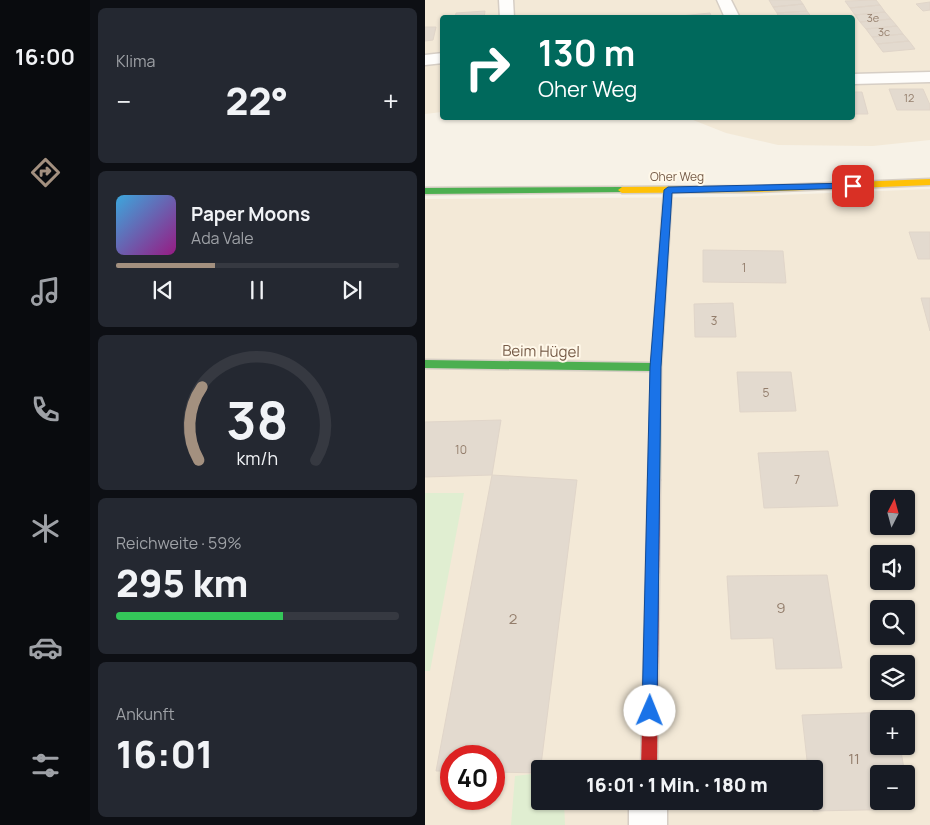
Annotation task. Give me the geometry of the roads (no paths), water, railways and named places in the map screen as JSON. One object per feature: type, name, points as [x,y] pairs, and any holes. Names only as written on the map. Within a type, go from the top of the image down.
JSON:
[{"type":"street","points":[[506,0],[507,15]]},
{"type":"street","points":[[724,0],[732,15]]},
{"type":"street","points":[[425,60],[440,58]]},
{"type":"street","points":[[855,79],[930,77]]},
{"type":"street","name":"Oher Weg","points":[[425,191],[668,190],[818,187],[930,182]]},
{"type":"street","points":[[649,760],[656,367],[668,190]]},
{"type":"street","name":"Beim Hügel","points":[[425,364],[656,367]]},
{"type":"street","points":[[648,810],[648,825]]}]
